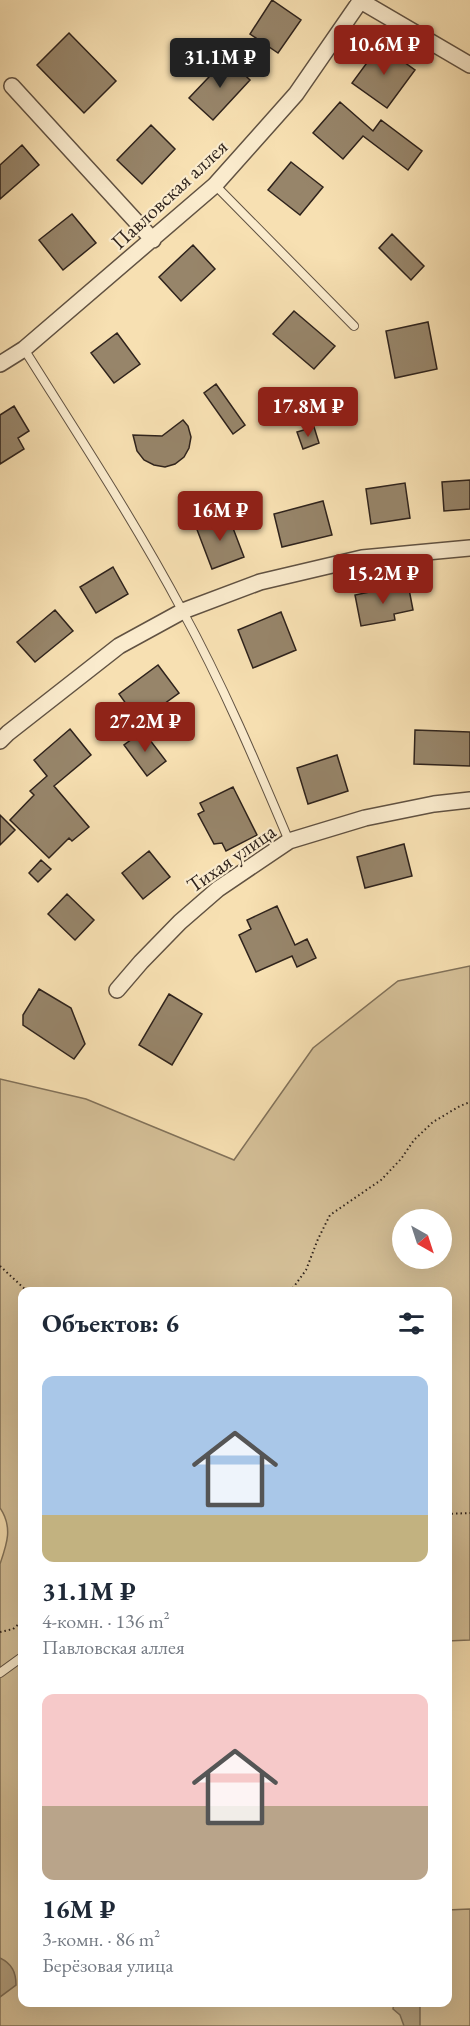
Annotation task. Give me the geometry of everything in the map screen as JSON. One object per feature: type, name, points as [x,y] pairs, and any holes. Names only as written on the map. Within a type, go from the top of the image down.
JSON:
[{"type":"street","points":[[360,0],[470,65]]},
{"type":"street","name":"Павловская аллея","points":[[0,364],[24,349],[215,185],[296,94],[360,0]]},
{"type":"street","points":[[12,86],[153,240]]},
{"type":"street","points":[[0,741],[119,646],[183,611],[260,582],[362,558],[470,548]]},
{"type":"street","name":"Тихая улица","points":[[117,990],[180,922],[218,889],[289,842],[365,818],[434,804],[470,800]]},
{"type":"lane","points":[[215,185],[354,326]]},
{"type":"lane","points":[[24,349],[127,513],[183,611],[248,745],[289,842]]},
{"type":"lane","points":[[0,1673],[18,1660]]},
{"type":"path","points":[[294,1287],[306,1270],[330,1215],[381,1180],[401,1159],[414,1140],[433,1122],[470,1102]]},
{"type":"path","points":[[0,1266],[23,1287]]},
{"type":"path","points":[[452,1514],[470,1513]]},
{"type":"path","points":[[0,1632],[13,1629],[18,1625]]},
{"type":"shaded area","points":[[470,966],[470,1640],[452,1641],[452,1287],[18,1287],[18,2007],[452,2007],[452,1910],[470,1909],[470,2026],[0,2026],[0,1564],[7,1543],[8,1529],[0,1508],[0,1079],[86,1099],[234,1160],[313,1048],[398,981]]},
{"type":"shaded area","points":[[0,1958],[12,1969],[16,1985],[0,1997]]},
{"type":"shaded area","points":[[393,2007],[420,2007],[420,2026],[404,2026],[400,2015]]},
{"type":"building","points":[[272,0],[301,20],[278,53],[250,34]]},
{"type":"building","points":[[69,33],[116,81],[84,113],[37,65]]},
{"type":"building","points":[[380,45],[415,70],[387,108],[352,83]]},
{"type":"building","points":[[227,58],[250,80],[213,120],[189,98]]},
{"type":"building","points":[[340,102],[373,131],[381,120],[422,151],[408,170],[363,136],[343,159],[313,133]]},
{"type":"building","points":[[151,125],[175,149],[142,184],[117,160]]},
{"type":"building","points":[[22,145],[39,165],[0,199],[0,165]]},
{"type":"building","points":[[291,162],[323,187],[300,215],[268,190]]},
{"type":"building","points":[[72,214],[96,243],[63,270],[39,240]]},
{"type":"building","points":[[392,234],[424,266],[411,280],[379,248]]},
{"type":"building","points":[[193,245],[215,269],[181,301],[159,277]]},
{"type":"building","points":[[294,311],[335,346],[314,369],[273,334]]},
{"type":"building","points":[[428,322],[437,369],[395,378],[386,331]]},
{"type":"building","points":[[117,333],[140,364],[114,383],[91,353]]},
{"type":"building","points":[[216,384],[245,425],[233,434],[204,393]]},
{"type":"building","points":[[14,406],[29,431],[18,438],[24,449],[0,464],[0,415]]},
{"type":"building","points":[[183,420],[188,426],[191,437],[184,457],[175,464],[165,467],[144,460],[137,451],[133,435],[162,436]]},
{"type":"building","points":[[314,427],[319,443],[303,449],[297,432]]},
{"type":"building","points":[[470,480],[470,509],[444,511],[442,482]]},
{"type":"building","points":[[405,483],[410,518],[371,524],[366,489]]},
{"type":"building","points":[[323,501],[332,535],[282,547],[274,514]]},
{"type":"building","points":[[228,515],[244,557],[212,569],[196,527]]},
{"type":"building","points":[[113,567],[128,594],[96,613],[80,587]]},
{"type":"building","points":[[408,584],[413,610],[394,614],[395,620],[361,626],[355,595]]},
{"type":"building","points":[[55,610],[73,631],[35,662],[17,642]]},
{"type":"building","points":[[281,612],[296,650],[253,668],[238,630]]},
{"type":"building","points":[[158,665],[179,693],[139,722],[119,694]]},
{"type":"building","points":[[70,729],[91,755],[54,786],[89,827],[72,841],[69,838],[49,858],[10,820],[34,795],[30,791],[47,776],[34,760]]},
{"type":"building","points":[[415,730],[470,732],[470,766],[414,764]]},
{"type":"building","points":[[143,731],[166,761],[147,776],[124,745]]},
{"type":"building","points":[[337,755],[348,791],[308,804],[297,768]]},
{"type":"building","points":[[233,787],[257,835],[226,851],[222,843],[214,844],[198,814],[204,811],[200,803]]},
{"type":"building","points":[[0,815],[15,830],[0,845]]},
{"type":"building","points":[[404,844],[412,876],[365,888],[357,857]]},
{"type":"building","points":[[149,851],[170,877],[143,899],[122,873]]},
{"type":"building","points":[[41,860],[51,869],[38,882],[29,873]]},
{"type":"building","points":[[67,894],[94,920],[75,940],[48,914]]},
{"type":"building","points":[[277,906],[295,945],[307,939],[316,958],[297,967],[292,956],[256,972],[239,935],[251,929],[247,920]]},
{"type":"building","points":[[39,989],[71,1008],[85,1044],[74,1059],[23,1025],[23,1015]]},
{"type":"building","points":[[169,994],[202,1014],[172,1065],[139,1045]]}]
